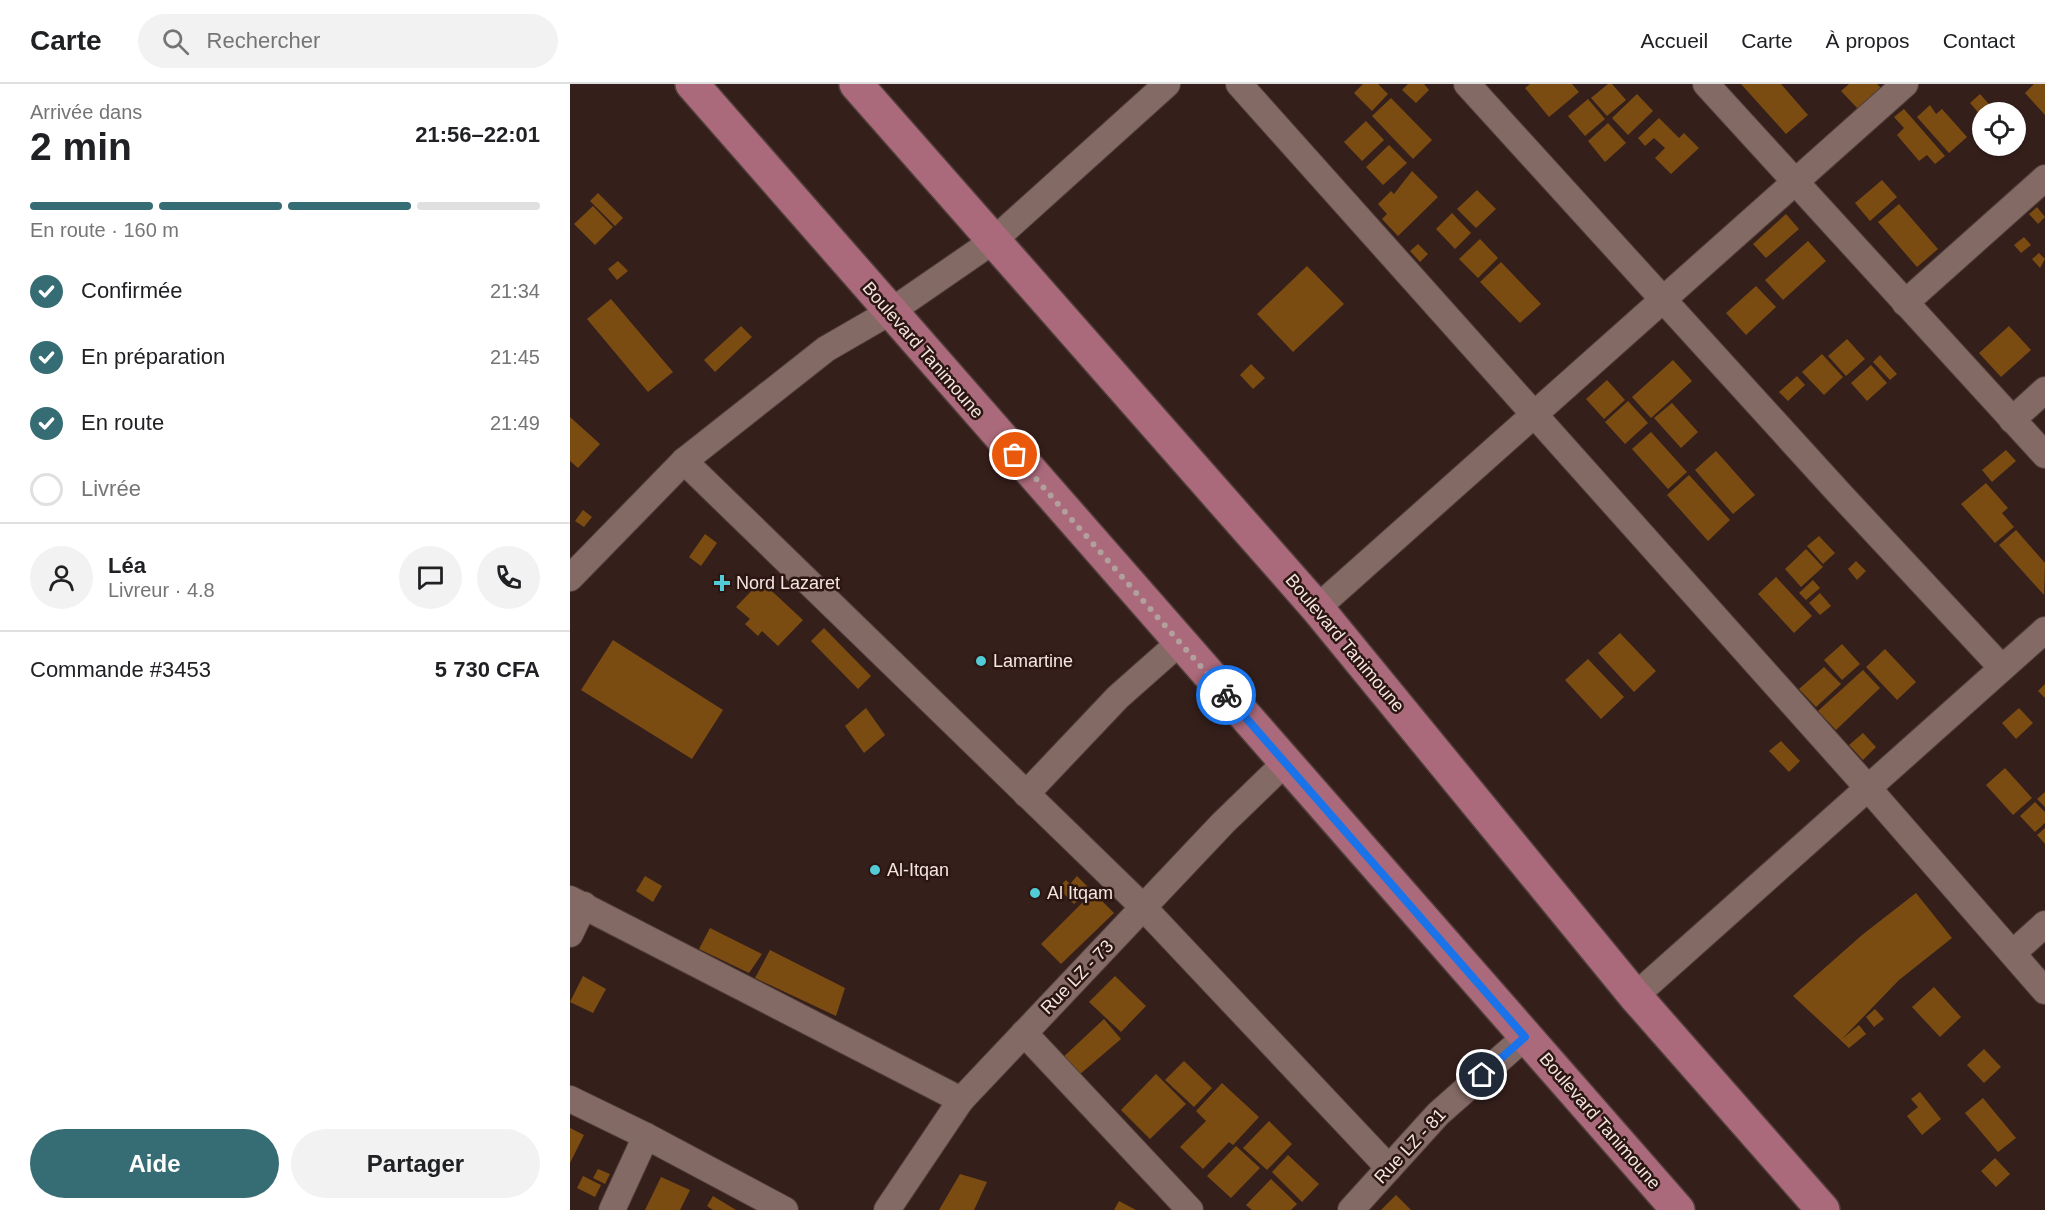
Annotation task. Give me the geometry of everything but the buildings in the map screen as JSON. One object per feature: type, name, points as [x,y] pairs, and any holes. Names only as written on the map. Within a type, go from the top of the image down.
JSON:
[{"type":"main road","name":"Boulevard Tanimoune","points":[[692,84],[1179,643],[1287,761],[1678,1210]]},
{"type":"main road","name":"Boulevard Tanimoune","points":[[856,84],[1317,608],[1635,996],[1823,1210]]},
{"type":"street","points":[[570,578],[684,461],[826,349],[890,312],[993,241],[1167,84]]},
{"type":"street","points":[[1239,84],[1868,788],[2045,991]]},
{"type":"street","points":[[1467,84],[2002,668]]},
{"type":"street","points":[[1706,84],[2045,455]]},
{"type":"street","points":[[1317,608],[1905,84]]},
{"type":"street","points":[[1905,303],[2045,178]]},
{"type":"street","points":[[2012,420],[2045,390]]},
{"type":"street","points":[[684,461],[1143,907],[1389,1168]]},
{"type":"street","points":[[1635,996],[2045,630]]},
{"type":"street","points":[[1026,794],[1118,697],[1179,643]]},
{"type":"street","name":"Rue LZ - 73","points":[[887,1210],[961,1100],[1223,823],[1287,761]]},
{"type":"street","points":[[570,934],[577,902],[961,1100]]},
{"type":"street","points":[[2013,953],[2045,924]]},
{"type":"street","points":[[1024,1033],[1190,1210]]},
{"type":"street","name":"Rue LZ - 81","points":[[1351,1210],[1438,1114],[1525,1037]]},
{"type":"street","points":[[570,1099],[646,1136],[785,1210]]},
{"type":"street","points":[[612,1210],[646,1136]]},
{"type":"way so far","points":[[1015,455],[1226,695]]},
{"type":"place","name":"Nord Lazaret","points":[[722,583]]},
{"type":"place","name":"Lamartine","points":[[981,661]]},
{"type":"place","name":"Al-Itqan","points":[[875,870]]},
{"type":"place","name":"Al Itqam","points":[[1035,893]]},
{"type":"route","points":[[1226,695],[1287,761],[1525,1037],[1482,1075]]}]
